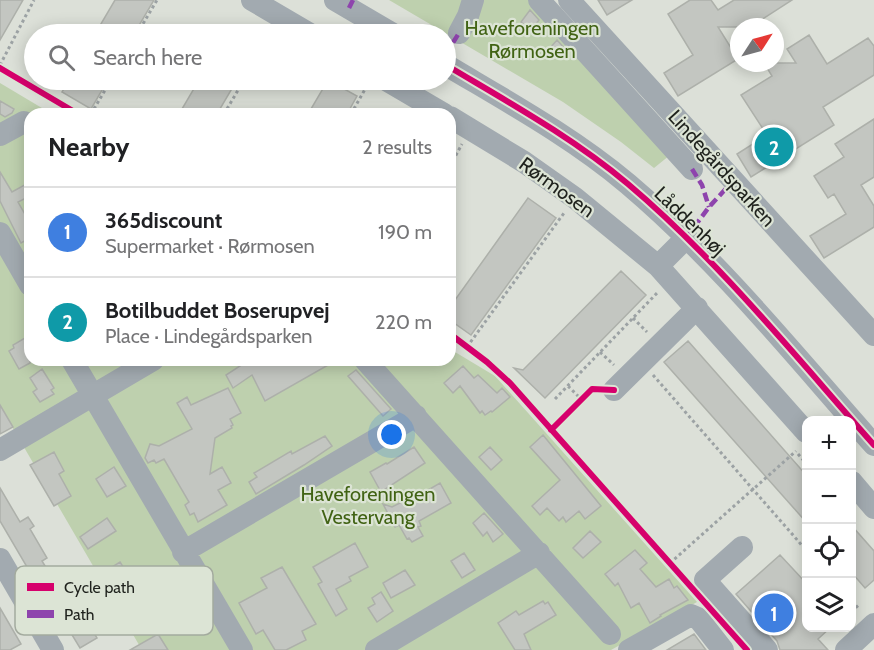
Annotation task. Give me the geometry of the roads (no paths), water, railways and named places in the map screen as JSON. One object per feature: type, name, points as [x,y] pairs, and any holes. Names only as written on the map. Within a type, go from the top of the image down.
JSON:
[{"type":"street","points":[[335,0],[376,24]]},
{"type":"street","points":[[459,33],[473,0]]},
{"type":"street","points":[[539,0],[692,169]]},
{"type":"street","name":"Lindegårdsparken","points":[[569,0],[874,335]]},
{"type":"street","points":[[260,2],[294,24]]},
{"type":"street","name":"Låddenhøj","points":[[456,71],[545,123],[627,184],[686,238],[741,294],[874,445]]},
{"type":"street","points":[[403,90],[434,108]]},
{"type":"street","name":"Rørmosen","points":[[456,121],[524,162],[575,198],[664,273],[802,426]]},
{"type":"street","points":[[0,135],[24,122]]},
{"type":"street","points":[[0,233],[24,272]]},
{"type":"street","points":[[664,273],[686,238]]},
{"type":"street","points":[[614,390],[697,308]]},
{"type":"street","points":[[76,366],[191,566]]},
{"type":"street","points":[[0,450],[143,366]]},
{"type":"street","points":[[370,366],[610,633]]},
{"type":"street","points":[[183,552],[416,416]]},
{"type":"street","points":[[856,487],[874,508]]},
{"type":"street","points":[[742,547],[705,580],[767,650]]},
{"type":"street","points":[[376,650],[539,553]]},
{"type":"street","points":[[0,559],[15,585]]},
{"type":"street","points":[[213,602],[242,650]]},
{"type":"street","points":[[629,650],[692,615],[698,618],[723,650]]},
{"type":"street","points":[[846,650],[874,624]]},
{"type":"street","points":[[43,635],[51,649]]},
{"type":"place","name":"Botilbuddet Boserupvej","points":[[774,147]]},
{"type":"place","name":"365discount","points":[[774,613]]},
{"type":"park label","name":"Haveforeningen Rørmosen","points":[[532,40]]},
{"type":"park label","name":"Haveforeningen Vestervang","points":[[368,506]]}]
